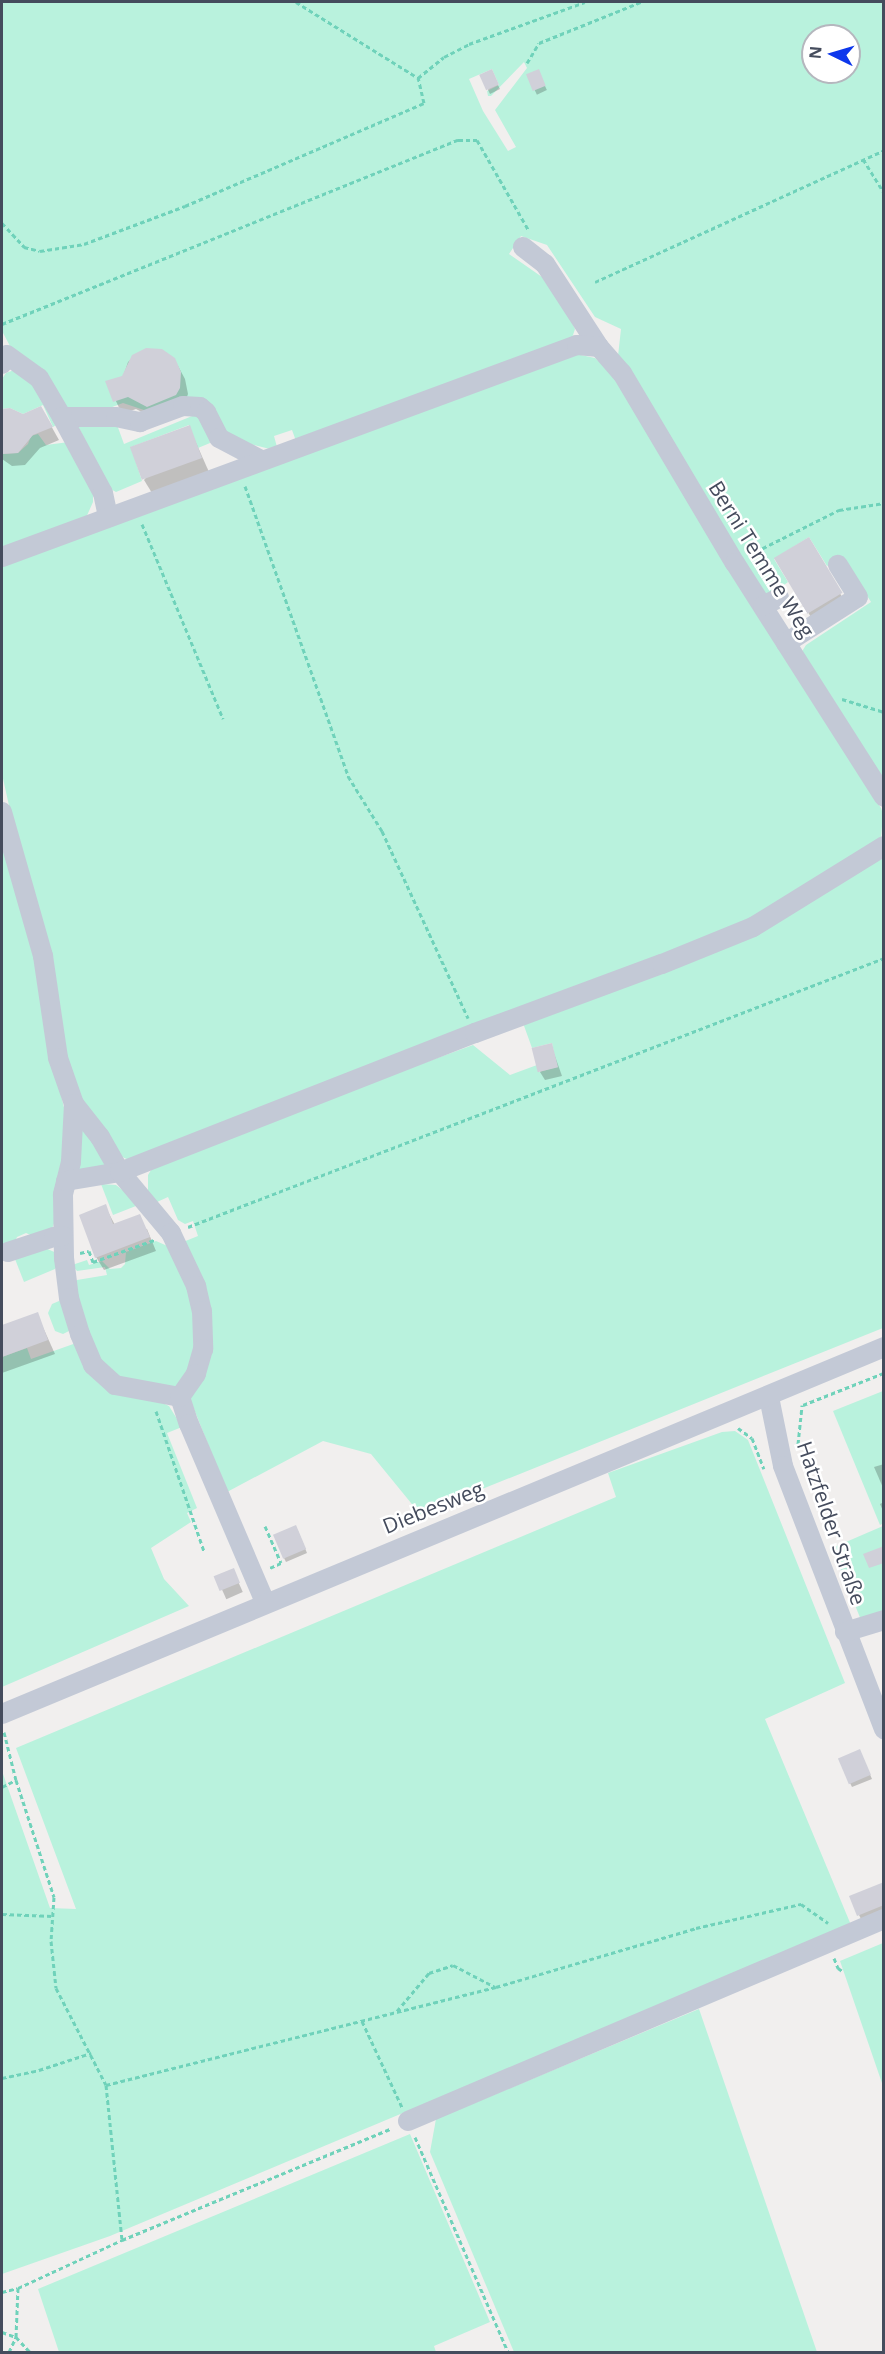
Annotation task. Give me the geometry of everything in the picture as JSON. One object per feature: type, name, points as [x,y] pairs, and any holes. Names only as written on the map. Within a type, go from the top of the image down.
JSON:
[{"type":"street","name":"Berni Temme Weg","points":[[526,250],[545,264],[599,347],[622,373],[735,563],[771,602],[786,643],[884,797]]},
{"type":"street","points":[[2,557],[577,345],[599,347]]},
{"type":"street","points":[[3,354],[39,378],[103,492],[108,517]]},
{"type":"street","points":[[62,417],[116,417],[140,423],[183,406],[195,405],[206,412],[219,438],[252,463]]},
{"type":"street","points":[[786,643],[858,597],[837,565]]},
{"type":"street","points":[[2,812],[43,956],[58,1058],[74,1104],[100,1137],[120,1172],[171,1233],[196,1286],[205,1332],[196,1374],[180,1397]]},
{"type":"street","points":[[66,1182],[120,1172],[753,927],[884,846]]},
{"type":"street","points":[[74,1104],[71,1162],[63,1195],[64,1258],[69,1298],[93,1365],[115,1385],[180,1397]]},
{"type":"street","points":[[8,1252],[63,1236]]},
{"type":"street","name":"Diebesweg","points":[[2,1714],[265,1602],[769,1397],[884,1347]]},
{"type":"street","points":[[180,1397],[189,1424],[265,1602]]},
{"type":"street","name":"Hatzfelder Straße","points":[[769,1397],[783,1466],[884,1730]]},
{"type":"street","points":[[845,1632],[884,1620]]},
{"type":"street","points":[[408,2121],[884,1919]]},
{"type":"path","points":[[2,223],[24,247],[40,251],[84,244],[185,206],[424,103],[418,78],[296,2]]},
{"type":"path","points":[[418,78],[444,57],[469,44],[585,2]]},
{"type":"path","points":[[528,63],[539,43],[641,2]]},
{"type":"path","points":[[2,324],[458,140],[477,140],[528,226],[526,250]]},
{"type":"path","points":[[595,282],[884,150]]},
{"type":"path","points":[[863,159],[884,193]]},
{"type":"path","points":[[252,463],[246,489],[348,776],[382,831],[475,1033]]},
{"type":"path","points":[[735,563],[840,510],[884,503]]},
{"type":"path","points":[[134,507],[223,719]]},
{"type":"path","points":[[815,690],[884,712]]},
{"type":"path","points":[[64,1258],[89,1251],[93,1262],[884,958]]},
{"type":"path","points":[[149,1393],[204,1551]]},
{"type":"path","points":[[712,1420],[716,1429],[728,1426],[746,1431],[765,1471]]},
{"type":"path","points":[[264,1571],[281,1563],[265,1526]]},
{"type":"path","points":[[2,1722],[16,1780],[54,1897],[51,1941],[56,1988],[106,2085],[122,2240]]},
{"type":"path","points":[[2,1786],[16,1780]]},
{"type":"path","points":[[106,2085],[496,1987],[696,1928],[801,1904],[845,1935]]},
{"type":"path","points":[[2,1914],[53,1916]]},
{"type":"path","points":[[396,2012],[429,1973],[453,1965],[496,1987]]},
{"type":"path","points":[[362,2021],[508,2352]]},
{"type":"path","points":[[2,2078],[39,2070],[91,2053]]},
{"type":"path","points":[[2,2292],[18,2288],[122,2240],[408,2121]]},
{"type":"path","points":[[9,2352],[16,2337],[18,2288]]},
{"type":"path","points":[[2,2332],[16,2337],[30,2352]]},
{"type":"green space","points":[[2,2],[883,2],[883,785],[801,653],[806,645],[871,602],[843,557],[827,566],[809,537],[774,559],[788,582],[771,595],[763,593],[618,356],[621,329],[595,317],[547,245],[521,236],[509,254],[542,277],[570,318],[575,329],[572,338],[296,441],[292,430],[274,436],[277,447],[270,449],[235,440],[221,426],[212,409],[150,412],[123,403],[104,410],[67,410],[25,357],[10,346],[2,331]],"holes":[[[524,62],[527,68],[495,110],[516,147],[508,151],[483,111],[469,79],[492,69],[499,85],[487,91],[488,96],[491,96]]]},
{"type":"green space","points":[[576,354],[595,358],[614,374],[723,558],[881,808],[883,814],[881,839],[755,918],[131,1161],[118,1155],[80,1097],[64,1053],[2,774],[2,564]]},
{"type":"green space","points":[[14,370],[23,372],[59,423],[53,427],[43,405],[23,414],[10,408],[2,409],[2,379],[6,373]]},
{"type":"green space","points":[[197,414],[209,432],[210,443],[198,448],[189,425],[131,447],[142,481],[116,492],[109,488],[76,422],[116,422],[124,444]]},
{"type":"green space","points":[[38,434],[46,445],[69,442],[93,485],[93,502],[85,520],[2,549],[2,454],[18,453],[28,444],[31,436]]},
{"type":"green space","points":[[2,839],[35,950],[45,1027],[66,1116],[56,1218],[52,1229],[33,1236],[26,1233],[17,1237],[14,1244],[4,1247],[2,1241]]},
{"type":"green space","points":[[883,853],[883,1328],[420,1514],[371,1454],[323,1441],[227,1492],[190,1399],[206,1354],[183,1242],[198,1236],[193,1221],[185,1224],[178,1220],[168,1197],[157,1202],[148,1192],[148,1175],[154,1165],[205,1143],[473,1045],[510,1075],[537,1065],[539,1072],[557,1067],[552,1043],[532,1048],[523,1023],[601,995]]},
{"type":"green space","points":[[78,1119],[104,1154],[105,1167],[80,1172],[75,1163]]},
{"type":"green space","points":[[101,1184],[116,1185],[141,1204],[113,1215]]},
{"type":"green space","points":[[156,1241],[172,1248],[195,1301],[196,1350],[184,1384],[170,1390],[115,1377],[111,1368],[103,1371],[96,1359],[73,1283],[77,1280],[107,1275],[105,1267],[77,1271],[72,1265],[87,1260],[89,1265],[102,1261],[110,1269],[121,1268],[125,1264],[126,1252]]},
{"type":"green space","points":[[45,1248],[59,1254],[60,1261],[55,1269],[24,1282],[15,1259]]},
{"type":"green space","points":[[59,1301],[67,1305],[73,1323],[69,1331],[63,1334],[55,1331],[48,1313],[52,1304]]},
{"type":"green space","points":[[79,1342],[90,1369],[169,1406],[182,1427],[167,1433],[197,1508],[187,1513],[191,1522],[151,1548],[164,1579],[189,1606],[2,1687],[2,1357],[27,1348],[31,1359]]},
{"type":"green space","points":[[883,1391],[884,1523],[880,1525],[833,1411]]},
{"type":"green space","points":[[735,1431],[748,1440],[845,1683],[765,1719],[851,1925],[110,2236],[2,2274],[2,1771],[50,1908],[76,1909],[16,1748],[616,1497],[608,1473],[722,1432]]},
{"type":"green space","points":[[883,1526],[883,1613],[861,1620],[832,1548]]},
{"type":"green space","points":[[883,1943],[883,2086],[840,1961]]},
{"type":"green space","points":[[699,2009],[817,2352],[514,2352],[430,2152],[436,2119]]},
{"type":"green space","points":[[410,2134],[490,2322],[434,2346],[436,2352],[59,2352],[38,2289]]},
{"type":"building","points":[[492,69],[499,85],[486,90],[479,75]]},
{"type":"building","points":[[539,69],[546,86],[533,91],[526,74]]},
{"type":"building","points":[[146,348],[162,349],[175,358],[181,372],[180,388],[176,395],[147,407],[128,397],[113,402],[105,381],[122,376],[132,355]]},
{"type":"building","points":[[41,406],[53,427],[33,435],[18,453],[2,454],[2,409],[10,408],[23,414]]},
{"type":"building","points":[[190,425],[202,458],[142,480],[130,447]]},
{"type":"building","points":[[809,537],[842,593],[807,614],[774,558]]},
{"type":"building","points":[[552,1043],[558,1067],[538,1072],[532,1048]]},
{"type":"building","points":[[106,1204],[113,1224],[140,1214],[150,1237],[95,1258],[79,1215]]},
{"type":"building","points":[[38,1312],[48,1340],[2,1357],[2,1325]]},
{"type":"building","points":[[296,1525],[306,1549],[283,1559],[273,1535]]},
{"type":"building","points":[[884,1546],[884,1563],[869,1568],[863,1554]]},
{"type":"building","points":[[234,1568],[240,1583],[220,1591],[214,1576]]},
{"type":"building","points":[[860,1749],[871,1775],[849,1784],[838,1758]]},
{"type":"building","points":[[884,1882],[884,1905],[857,1916],[849,1896]]}]
